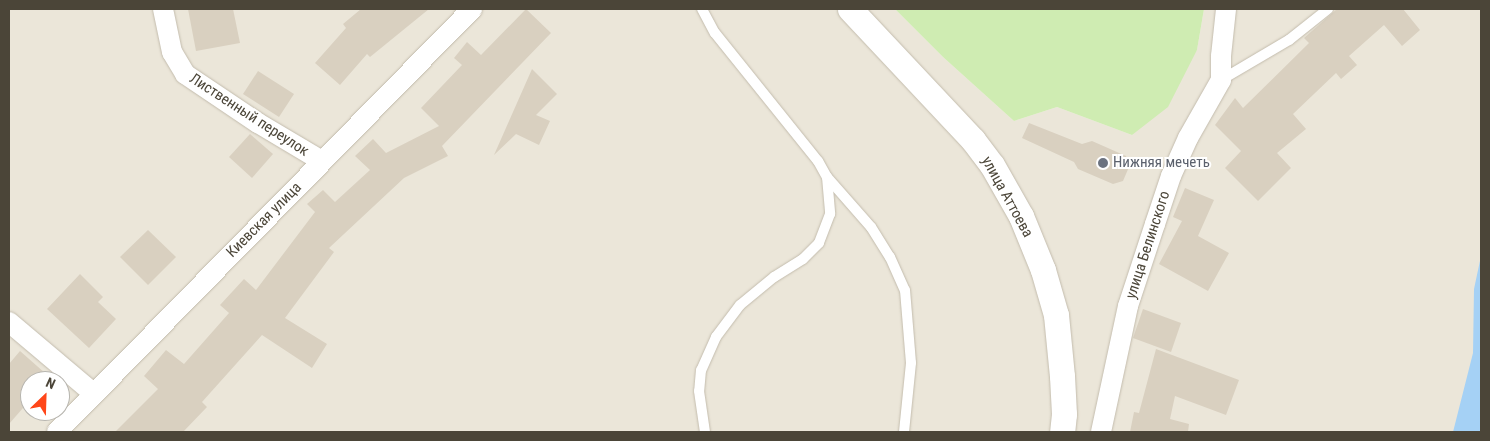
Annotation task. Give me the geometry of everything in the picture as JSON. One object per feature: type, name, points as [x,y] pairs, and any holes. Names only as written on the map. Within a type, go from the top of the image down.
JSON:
[{"type":"street","name":"Лиственный переулок","points":[[163,9],[172,52],[186,74],[258,122],[322,161]]},
{"type":"street","name":"Киевская улица","points":[[57,432],[93,393],[472,9]]},
{"type":"street","name":"улица Аттоева","points":[[850,9],[973,140],[992,165],[1020,216],[1043,270],[1056,315],[1064,414],[1062,432]]},
{"type":"street","name":"улица Белинского","points":[[1101,432],[1128,306],[1154,224],[1171,176],[1188,138],[1221,80],[1221,56],[1226,9]]},
{"type":"street","points":[[9,322],[93,393]]},
{"type":"lane","points":[[702,9],[715,33],[818,161],[827,177],[871,227],[890,258],[905,290],[912,363],[904,432]]},
{"type":"lane","points":[[1221,80],[1289,40],[1328,9]]},
{"type":"lane","points":[[705,432],[699,391],[701,370],[716,337],[740,305],[774,277],[803,260],[819,243],[830,214],[827,177]]},
{"type":"shaded area","points":[[9,9],[895,9],[943,57],[1014,121],[1057,107],[1132,135],[1197,50],[1204,9],[1481,9],[1481,432],[9,432]]},
{"type":"green space","points":[[895,9],[1204,9],[1197,50],[1168,107],[1132,135],[1057,107],[1014,121],[943,57]]},
{"type":"water","points":[[1481,256],[1481,432],[1453,432],[1473,353],[1474,289]]},
{"type":"building","points":[[188,9],[233,9],[240,43],[196,51]]},
{"type":"building","points":[[361,9],[429,9],[370,57],[367,54],[340,85],[315,63],[346,28],[343,24]]},
{"type":"building","points":[[526,9],[551,33],[442,146],[448,156],[404,178],[329,248],[334,252],[285,318],[327,344],[312,368],[262,335],[202,402],[207,407],[183,432],[115,432],[158,389],[144,376],[166,350],[184,364],[229,313],[220,305],[244,279],[256,290],[315,212],[307,204],[323,190],[335,202],[370,170],[355,156],[373,139],[386,153],[439,126],[421,108],[462,65],[454,58],[467,42],[481,55]]},
{"type":"building","points":[[1337,9],[1403,9],[1420,30],[1402,46],[1384,25],[1349,56],[1357,65],[1341,79],[1336,73],[1293,114],[1306,129],[1277,153],[1291,168],[1258,201],[1225,168],[1241,151],[1215,125],[1235,98],[1243,108],[1309,43],[1304,38]]},
{"type":"building","points":[[532,69],[557,94],[536,115],[550,121],[539,145],[516,134],[494,155]]},
{"type":"building","points":[[258,71],[294,94],[279,117],[243,94]]},
{"type":"building","points":[[1029,123],[1082,144],[1092,141],[1126,156],[1129,167],[1123,181],[1113,184],[1078,169],[1074,162],[1022,138]]},
{"type":"building","points":[[250,134],[273,154],[252,178],[229,157]]},
{"type":"building","points":[[1185,188],[1214,200],[1198,236],[1229,253],[1208,291],[1159,264],[1182,221],[1173,217]]},
{"type":"building","points":[[148,230],[176,257],[148,285],[120,257]]},
{"type":"building","points":[[80,274],[103,297],[98,302],[116,319],[89,348],[47,309]]},
{"type":"building","points":[[1143,309],[1181,323],[1171,352],[1133,338]]},
{"type":"building","points":[[1156,349],[1239,380],[1226,415],[1175,396],[1170,419],[1189,424],[1188,432],[1130,432],[1134,412],[1139,413]]},
{"type":"building","points":[[20,351],[43,371],[20,371],[20,411],[9,424],[9,364]]},
{"type":"place","name":"Нижняя мечеть","points":[[1103,163]]}]
